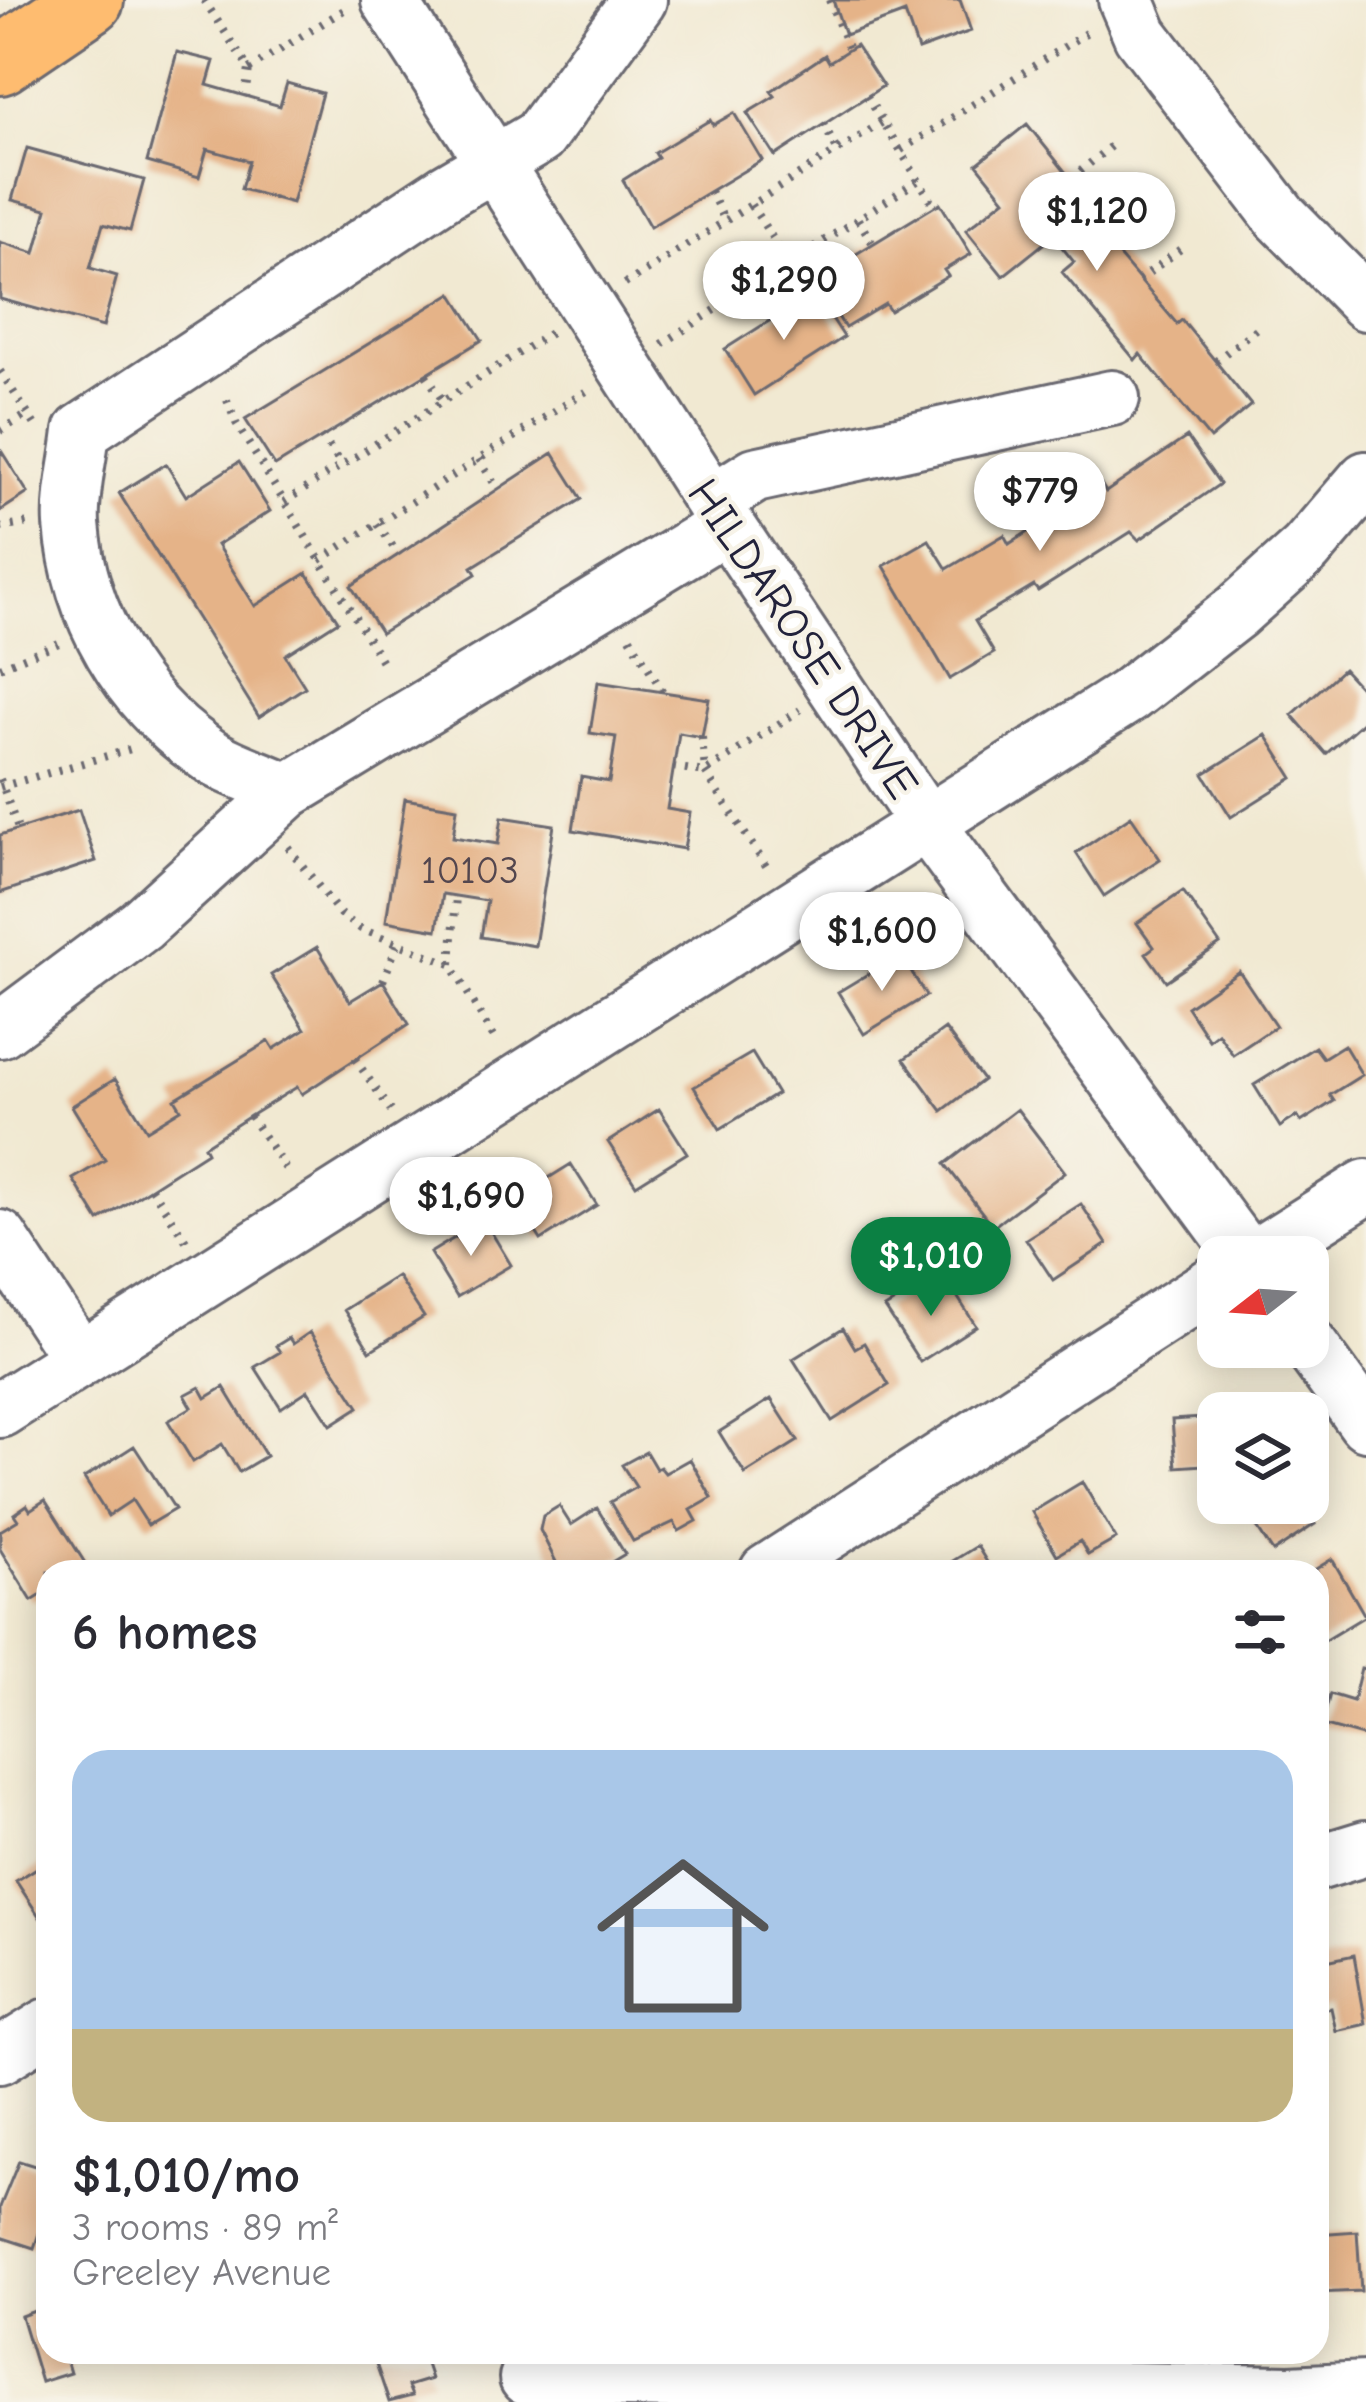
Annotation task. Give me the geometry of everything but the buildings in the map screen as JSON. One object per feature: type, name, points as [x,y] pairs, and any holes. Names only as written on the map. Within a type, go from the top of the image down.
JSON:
[{"type":"main road","points":[[0,62],[90,0]]},
{"type":"street","name":"HILDAROSE DRIVE","points":[[389,0],[719,513],[925,821],[1234,1236]]},
{"type":"street","points":[[287,790],[205,753],[136,692],[100,629],[91,612],[72,523],[82,431],[539,137],[639,0]]},
{"type":"street","points":[[1112,13],[1141,35],[1280,216],[1366,302]]},
{"type":"street","points":[[0,1030],[141,925],[287,790],[606,596],[719,513],[754,475],[1112,398]]},
{"type":"street","points":[[0,1410],[1128,696],[1236,612],[1306,549],[1366,479]]},
{"type":"street","points":[[1284,1236],[1366,1186]]},
{"type":"street","points":[[0,1238],[80,1359]]},
{"type":"street","points":[[786,1560],[1197,1295]]},
{"type":"street","points":[[1326,1368],[1366,1423]]},
{"type":"street","points":[[1329,1859],[1366,1848]]},
{"type":"street","points":[[0,2056],[36,2034]]},
{"type":"street","points":[[527,2377],[1266,2392],[1366,2389]]},
{"type":"path","points":[[204,0],[249,69],[245,96]]},
{"type":"path","points":[[249,69],[360,0]]},
{"type":"path","points":[[829,0],[849,50]]},
{"type":"path","points":[[901,150],[1112,13]]},
{"type":"path","points":[[867,96],[935,207]]},
{"type":"path","points":[[284,502],[883,122]]},
{"type":"path","points":[[824,124],[837,150]]},
{"type":"path","points":[[1071,179],[1112,145]]},
{"type":"path","points":[[320,560],[919,179]]},
{"type":"path","points":[[710,191],[725,221]]},
{"type":"path","points":[[751,205],[789,263]]},
{"type":"path","points":[[858,218],[873,244]]},
{"type":"path","points":[[1139,280],[1186,245]]},
{"type":"path","points":[[755,284],[777,316]]},
{"type":"path","points":[[1216,361],[1259,326]]},
{"type":"path","points":[[426,375],[443,401]]},
{"type":"path","points":[[227,400],[236,423],[383,663]]},
{"type":"path","points":[[0,431],[28,415]]},
{"type":"path","points":[[322,436],[342,466]]},
{"type":"path","points":[[479,459],[497,488]]},
{"type":"path","points":[[378,524],[399,556]]},
{"type":"path","points":[[606,596],[663,692]]},
{"type":"path","points":[[0,667],[100,629]]},
{"type":"path","points":[[674,767],[705,772],[835,686]]},
{"type":"path","points":[[18,830],[1,784],[151,743],[169,721]]},
{"type":"path","points":[[703,737],[705,772],[790,907]]},
{"type":"path","points":[[452,964],[456,896]]},
{"type":"path","points":[[382,981],[398,943]]},
{"type":"path","points":[[356,1059],[412,1147]]},
{"type":"path","points":[[250,1117],[311,1211]]},
{"type":"path","points":[[151,1188],[209,1277]]}]
